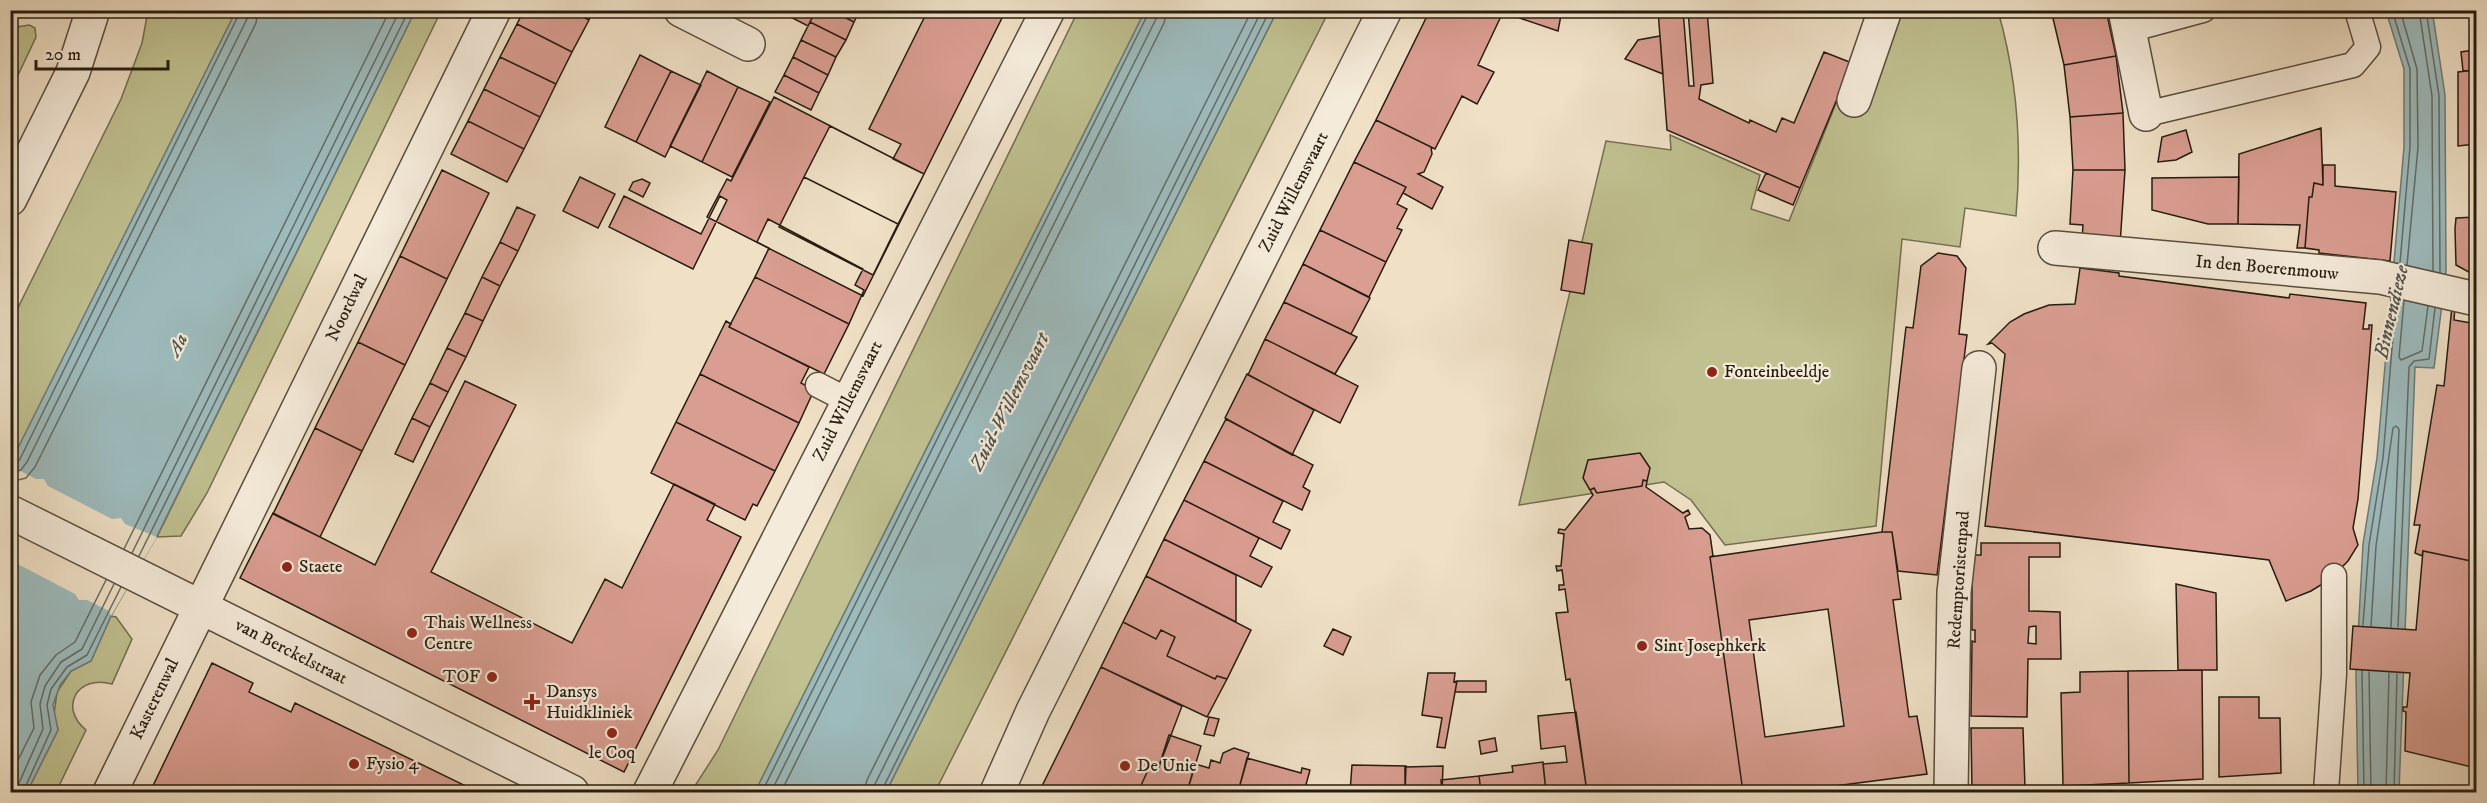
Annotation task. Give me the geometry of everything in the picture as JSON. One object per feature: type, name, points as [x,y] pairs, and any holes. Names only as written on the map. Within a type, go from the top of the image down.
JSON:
[{"type":"street","points":[[10,199],[73,72],[93,10]]},
{"type":"street","name":"Noordwal","points":[[200,606],[494,10]]},
{"type":"street","points":[[681,10],[748,44]]},
{"type":"street","name":"Zuid Willemsvaart","points":[[650,792],[1048,10]]},
{"type":"street","name":"Zuid Willemsvaart","points":[[997,792],[1033,711],[1385,10]]},
{"type":"street","points":[[1854,100],[1885,10]]},
{"type":"street","points":[[2127,20],[2146,114]]},
{"type":"street","name":"In den Boerenmouw","points":[[2055,248],[2380,277],[2468,296]]},
{"type":"street","name":"Redemptoristenpad","points":[[1951,792],[1954,592],[1979,368]]},
{"type":"street","name":"van Berckelstraat","points":[[10,512],[134,576],[200,606],[572,792]]},
{"type":"street","name":"Kasterenwal","points":[[110,792],[200,606]]},
{"type":"lane","points":[[2127,20],[2203,10]]},
{"type":"lane","points":[[2146,114],[2354,65],[2368,47],[2357,10]]},
{"type":"lane","points":[[818,385],[849,401]]},
{"type":"lane","points":[[2326,792],[2334,674],[2334,576]]},
{"type":"green space","points":[[148,11],[236,11],[15,456],[10,452],[10,324],[121,99],[142,43]]},
{"type":"green space","points":[[415,11],[441,11],[207,493],[181,536],[157,537]]},
{"type":"green space","points":[[1078,11],[1145,11],[755,792],[691,792],[718,750]]},
{"type":"green space","points":[[1277,11],[1329,11],[935,792],[886,792]]},
{"type":"green space","points":[[1881,11],[1998,11],[2014,87],[2018,138],[2018,190],[2016,216],[1965,208],[1960,247],[1902,239],[1876,526],[1725,545],[1691,500],[1664,482],[1519,505],[1606,141],[1671,150],[1670,135],[1760,175],[1751,209],[1789,221],[1866,28]]},
{"type":"green space","points":[[29,25],[35,28],[36,37],[11,90],[11,28]]},
{"type":"green space","points":[[111,616],[116,617],[132,639],[112,684],[100,682],[90,684],[81,688],[76,695],[73,712],[86,730],[56,792],[27,792],[58,730],[54,715],[57,692],[71,671],[91,661]]},
{"type":"water","name":"Aa","points":[[236,11],[415,11],[157,536],[111,616],[91,661],[71,671],[60,685],[53,705],[58,730],[27,792],[11,792],[10,464]]},
{"type":"water","name":"Zuid-Willemsvaart","points":[[1145,11],[1277,11],[886,792],[755,792]]},
{"type":"water","name":"Binnendieze","points":[[2386,11],[2432,11],[2445,95],[2446,272],[2434,368],[2415,367],[2399,792],[2358,792],[2356,674],[2363,544],[2377,458],[2404,147],[2404,69]]},
{"type":"pier","points":[[11,462],[15,468],[36,479],[44,479],[48,486],[112,519],[121,518],[125,524],[157,537],[111,616],[109,611],[87,600],[79,600],[75,594],[10,560]]},
{"type":"building","points":[[524,10],[570,10],[589,20],[572,52],[517,24]]},
{"type":"building","points":[[570,10],[593,10],[589,20]]},
{"type":"building","points":[[777,10],[816,10],[808,26]]},
{"type":"building","points":[[816,10],[830,10],[854,22],[846,40],[810,22]]},
{"type":"building","points":[[830,10],[860,10],[854,22]]},
{"type":"building","points":[[928,10],[1006,10],[924,174],[893,159],[901,144],[869,129]]},
{"type":"building","points":[[1430,10],[1503,12],[1478,65],[1494,72],[1477,104],[1462,96],[1435,149],[1376,120]]},
{"type":"building","points":[[1513,10],[1562,10],[1558,31],[1511,15]]},
{"type":"building","points":[[1658,10],[1683,10],[1689,86],[1694,86],[1688,10],[1707,10],[1713,83],[1701,85],[1699,99],[1749,123],[1750,120],[1776,132],[1782,118],[1794,123],[1824,52],[1852,63],[1800,188],[1667,130]]},
{"type":"building","points":[[2066,10],[2106,10],[2116,56],[2064,65],[2052,14]]},
{"type":"building","points":[[810,22],[846,40],[836,57],[801,40]]},
{"type":"building","points":[[517,24],[572,52],[556,84],[500,57]]},
{"type":"building","points":[[1660,36],[1663,74],[1625,59],[1638,40]]},
{"type":"building","points":[[801,40],[836,57],[828,75],[793,57]]},
{"type":"building","points":[[2474,50],[2476,70],[2463,71],[2461,52]]},
{"type":"building","points":[[640,55],[671,71],[636,142],[605,127]]},
{"type":"building","points":[[2116,56],[2123,113],[2070,117],[2064,65]]},
{"type":"building","points":[[500,57],[556,84],[540,117],[484,89]]},
{"type":"building","points":[[793,57],[828,75],[819,93],[784,75]]},
{"type":"building","points":[[2476,70],[2476,144],[2458,146],[2458,72]]},
{"type":"building","points":[[671,71],[701,85],[665,157],[636,142]]},
{"type":"building","points":[[707,71],[738,87],[702,162],[670,146]]},
{"type":"building","points":[[784,75],[819,93],[811,110],[775,92]]},
{"type":"building","points":[[738,87],[770,102],[732,177],[702,162]]},
{"type":"building","points":[[484,89],[540,117],[524,149],[468,121]]},
{"type":"building","points":[[774,97],[924,174],[863,296],[707,217],[727,179],[731,181]]},
{"type":"building","points":[[2123,113],[2125,170],[2073,170],[2070,117]]},
{"type":"building","points":[[1376,120],[1431,147],[1432,154],[1424,172],[1418,174],[1443,187],[1432,209],[1403,193],[1406,187],[1354,162]]},
{"type":"building","points":[[468,121],[524,149],[507,182],[451,154]]},
{"type":"building","points":[[830,126],[924,174],[898,224],[804,177]]},
{"type":"building","points":[[2321,128],[2323,185],[2314,183],[2312,197],[2309,197],[2305,248],[2297,248],[2300,225],[2238,224],[2239,154]]},
{"type":"building","points":[[2186,130],[2192,152],[2176,160],[2158,162],[2162,137]]},
{"type":"building","points":[[1354,162],[1406,187],[1397,204],[1407,209],[1397,228],[1402,230],[1386,262],[1320,230]]},
{"type":"building","points":[[2323,165],[2335,165],[2335,186],[2396,192],[2390,261],[2319,253],[2319,250],[2305,248],[2309,197],[2312,197],[2314,183],[2323,185]]},
{"type":"building","points":[[442,170],[489,193],[447,279],[400,256]]},
{"type":"building","points":[[2073,170],[2125,170],[2120,245],[2082,240],[2083,225],[2070,224]]},
{"type":"building","points":[[1766,173],[1800,188],[1793,205],[1758,190]]},
{"type":"building","points":[[580,177],[615,194],[598,228],[563,211]]},
{"type":"building","points":[[804,177],[898,224],[873,275],[779,227]]},
{"type":"building","points":[[2239,177],[2238,224],[2208,224],[2152,210],[2152,178]]},
{"type":"building","points":[[642,179],[650,183],[643,197],[629,190],[633,182]]},
{"type":"building","points":[[624,196],[701,234],[720,196],[727,200],[693,269],[609,227]]},
{"type":"building","points":[[517,207],[535,215],[518,251],[500,242]]},
{"type":"building","points":[[2476,217],[2476,276],[2456,265],[2455,229],[2456,218]]},
{"type":"building","points":[[768,219],[863,269],[855,285],[864,290],[849,324],[755,277],[769,248],[757,242]]},
{"type":"building","points":[[1320,230],[1386,262],[1369,297],[1303,264]]},
{"type":"building","points":[[1569,240],[1592,244],[1584,294],[1561,290]]},
{"type":"building","points":[[500,242],[518,251],[500,286],[482,277]]},
{"type":"building","points":[[1938,253],[1957,256],[1966,268],[1959,334],[1967,335],[1937,575],[1898,571],[1892,532],[1882,532],[1906,327],[1913,328],[1921,266]]},
{"type":"building","points":[[400,256],[447,279],[405,365],[358,342]]},
{"type":"building","points":[[1303,264],[1370,298],[1351,334],[1284,302]]},
{"type":"building","points":[[2080,268],[2119,273],[2119,276],[2289,298],[2290,294],[2366,303],[2363,329],[2369,329],[2369,325],[2372,325],[2358,499],[2353,528],[2358,545],[2348,561],[2329,580],[2311,591],[2286,601],[2269,560],[1985,526],[2005,354],[1992,343],[1988,344],[2010,322],[2024,314],[2049,305],[2075,304]]},
{"type":"building","points":[[482,277],[500,286],[483,321],[465,313]]},
{"type":"building","points":[[755,277],[849,324],[824,374],[729,327]]},
{"type":"building","points":[[1284,302],[1357,337],[1335,374],[1265,339]]},
{"type":"building","points":[[2452,306],[2455,306],[2454,320],[2476,324],[2476,562],[2423,551],[2422,556],[2415,553],[2420,525],[2414,525],[2437,385],[2444,386]]},
{"type":"building","points":[[465,313],[483,321],[466,357],[447,348]]},
{"type":"building","points":[[726,321],[731,324],[729,327],[809,367],[801,383],[814,390],[799,423],[700,374]]},
{"type":"building","points":[[1265,339],[1358,386],[1340,423],[1248,375]]},
{"type":"building","points":[[358,342],[405,365],[362,451],[315,428]]},
{"type":"building","points":[[447,348],[466,357],[448,392],[430,383]]},
{"type":"building","points":[[700,374],[799,423],[775,471],[676,422]]},
{"type":"building","points":[[1247,374],[1314,410],[1292,455],[1225,418]]},
{"type":"building","points":[[465,381],[516,405],[431,572],[572,643],[605,579],[622,588],[674,484],[715,504],[707,520],[741,537],[624,772],[240,578],[273,513],[375,565]]},
{"type":"building","points":[[430,383],[448,392],[430,427],[412,418]]},
{"type":"building","points":[[412,418],[430,427],[413,462],[395,454]]},
{"type":"building","points":[[1226,419],[1313,465],[1303,487],[1310,491],[1302,510],[1204,461]]},
{"type":"building","points":[[676,422],[775,471],[757,506],[753,504],[745,520],[651,473]]},
{"type":"building","points":[[315,428],[362,451],[320,537],[273,514]]},
{"type":"building","points":[[1640,453],[1650,468],[1647,481],[1643,480],[1642,486],[1597,493],[1594,488],[1590,490],[1583,478],[1588,460]]},
{"type":"building","points":[[1204,461],[1283,501],[1273,522],[1290,530],[1281,549],[1184,500]]},
{"type":"building","name":"Sint Josephkerk","points":[[1643,480],[1647,481],[1646,487],[1683,513],[1688,510],[1690,514],[1685,517],[1689,529],[1702,528],[1710,535],[1713,556],[1710,557],[1743,792],[1587,792],[1570,679],[1566,680],[1556,613],[1568,612],[1565,589],[1559,590],[1559,585],[1564,585],[1562,570],[1557,571],[1556,566],[1561,566],[1564,534],[1558,533],[1559,529],[1565,530],[1593,495],[1590,490],[1594,488],[1597,493],[1642,486]]},
{"type":"building","points":[[1184,500],[1259,538],[1250,556],[1272,567],[1261,587],[1164,539]]},
{"type":"building","points":[[1892,532],[1901,599],[1893,600],[1909,717],[1917,716],[1927,774],[1788,792],[1743,792],[1710,557]],"holes":[[[1828,609],[1844,726],[1765,737],[1749,620]]]},
{"type":"building","points":[[1164,539],[1236,575],[1236,622],[1146,576]]},
{"type":"building","points":[[1981,543],[2060,543],[2060,557],[2029,557],[2029,611],[2060,612],[2061,659],[2028,659],[2027,717],[1971,716],[1972,641],[1975,642],[1975,630],[1972,630],[1972,555],[1981,555]],"holes":[[[2036,626],[2036,644],[2028,643],[2029,627]]]},
{"type":"building","points":[[2423,551],[2476,562],[2476,768],[2405,751],[2406,712],[2403,711],[2403,707],[2407,707],[2410,673],[2350,669],[2353,626],[2416,630]]},
{"type":"building","points":[[1146,576],[1251,630],[1227,679],[1217,676],[1215,679],[1167,656],[1175,637],[1161,630],[1156,639],[1123,622]]},
{"type":"building","points":[[2176,584],[2216,593],[2217,670],[2178,670]]},
{"type":"building","points":[[1123,622],[1156,639],[1161,630],[1175,637],[1167,656],[1215,679],[1217,676],[1227,679],[1207,717],[1101,667]]},
{"type":"building","points":[[1333,629],[1351,637],[1343,655],[1324,646]]},
{"type":"building","points":[[212,663],[253,683],[249,692],[291,712],[295,703],[470,788],[468,792],[150,792]]},
{"type":"building","points":[[1101,667],[1182,706],[1157,772],[1149,768],[1138,792],[1055,792],[1042,786]]},
{"type":"building","points":[[2202,670],[2203,779],[2129,783],[2128,671]]},
{"type":"building","points":[[2128,671],[2129,783],[2063,786],[2061,693],[2080,692],[2080,672]]},
{"type":"building","points":[[1428,673],[1455,673],[1454,682],[1457,681],[1445,748],[1437,747],[1442,718],[1422,715]]},
{"type":"building","points":[[1457,681],[1486,681],[1486,692],[1455,692]]},
{"type":"building","points":[[2219,697],[2259,697],[2259,718],[2280,718],[2281,773],[2219,777]]},
{"type":"building","points":[[1576,712],[1587,792],[1546,792],[1543,764],[1567,762],[1565,746],[1541,749],[1538,716]]},
{"type":"building","points":[[1209,717],[1219,719],[1214,736],[1204,734]]},
{"type":"building","points":[[1971,728],[2023,728],[2025,788],[1972,792]]},
{"type":"building","points":[[1169,735],[1201,746],[1187,792],[1138,792],[1149,768],[1157,772]]},
{"type":"building","points":[[1495,738],[1497,751],[1481,754],[1479,741]]},
{"type":"building","points":[[1234,748],[1249,753],[1238,792],[1187,792],[1195,764],[1209,768],[1211,760],[1220,763],[1223,753]]},
{"type":"building","points":[[1247,758],[1301,773],[1302,768],[1310,770],[1304,792],[1238,792]]},
{"type":"building","points":[[1543,762],[1546,792],[1481,792],[1479,776],[1513,772],[1512,766]]},
{"type":"building","points":[[1352,765],[1406,766],[1405,792],[1350,792]]},
{"type":"building","points":[[1443,766],[1442,792],[1405,792],[1405,767]]},
{"type":"building","points":[[1479,776],[1481,792],[1442,792],[1441,780]]},
{"type":"building","points":[[1315,787],[1341,789],[1340,792],[1315,792]]},
{"type":"place","name":"Fonteinbeeldje","points":[[1712,372]]},
{"type":"place","name":"Staete","points":[[287,567]]},
{"type":"place","name":"Thais Wellness Centre","points":[[412,633]]},
{"type":"place","name":"Sint Josephkerk","points":[[1642,646]]},
{"type":"place","name":"TOF","points":[[492,677]]},
{"type":"place","name":"Dansys Huidkliniek","points":[[532,702]]},
{"type":"place","name":"le Coq","points":[[612,733]]},
{"type":"place","name":"Fysio 4","points":[[354,764]]},
{"type":"place","name":"De Unie","points":[[1125,766]]}]
